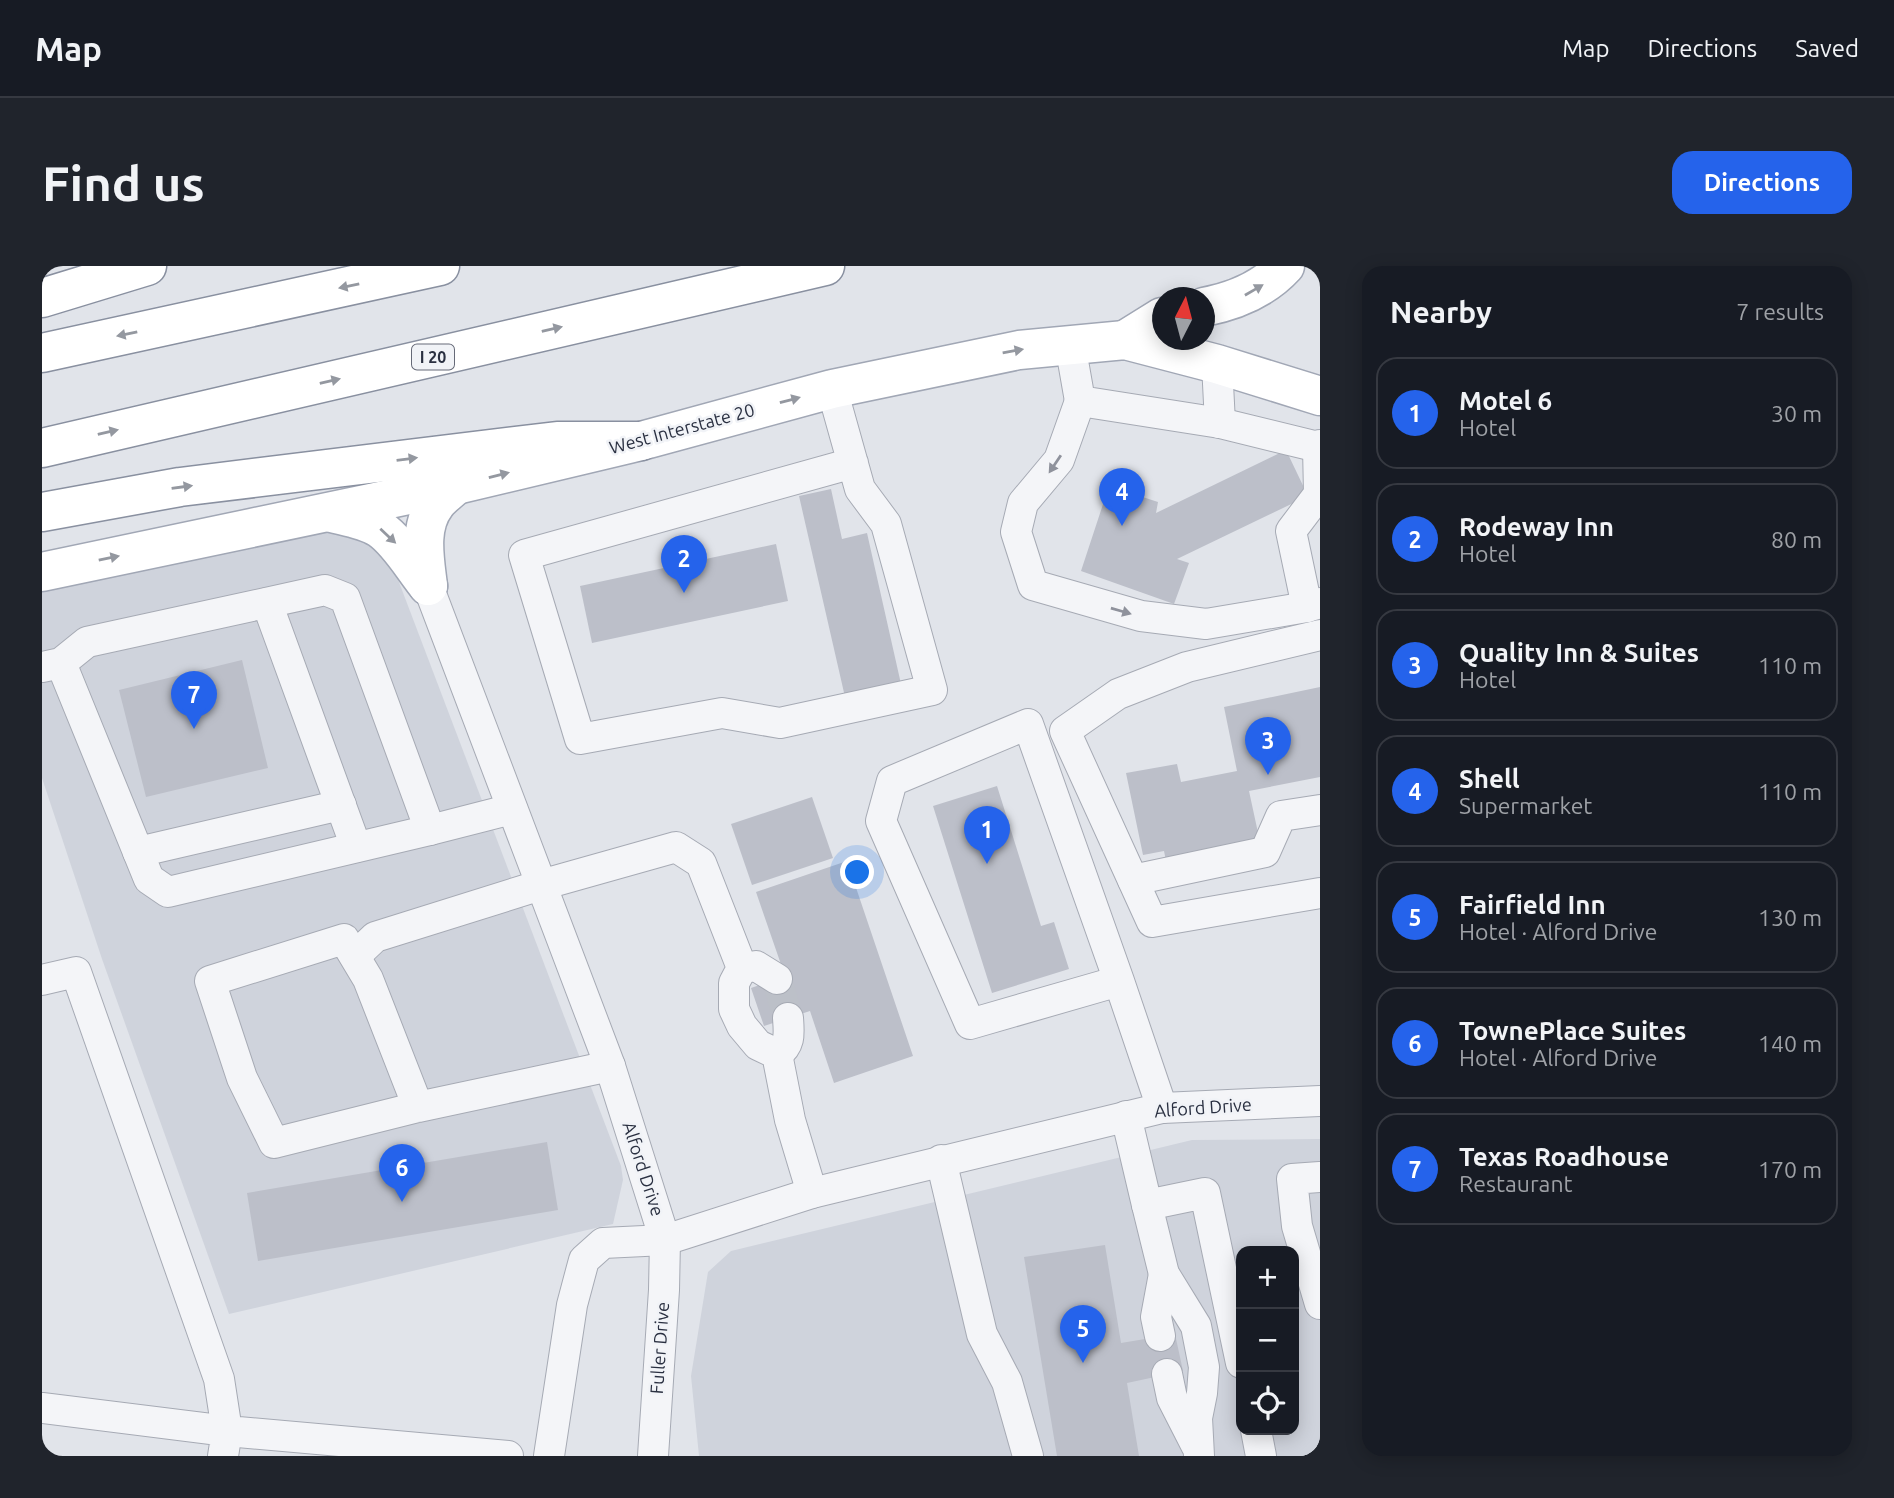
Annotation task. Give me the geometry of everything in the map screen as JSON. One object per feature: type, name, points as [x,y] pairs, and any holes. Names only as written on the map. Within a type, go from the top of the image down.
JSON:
[{"type":"main road","points":[[42,299],[147,266]]},
{"type":"main road","points":[[42,353],[440,266]]},
{"type":"main road","name":"I 20","points":[[42,447],[825,266]]},
{"type":"main road","points":[[1215,305],[1252,292],[1285,266]]},
{"type":"main road","points":[[1125,340],[1152,324]]},
{"type":"main road","name":"West Interstate 20","points":[[42,572],[456,485],[641,441],[832,389],[1019,350],[1125,340],[1217,364],[1320,396]]},
{"type":"main road","points":[[42,512],[180,487],[557,441],[641,441]]},
{"type":"main road","points":[[428,586],[424,535],[427,520],[436,505],[456,485]]},
{"type":"main road","points":[[330,513],[379,528],[394,540],[428,586]]},
{"type":"street","points":[[1070,344],[1080,401],[1059,460],[1023,503],[1017,532],[1033,585],[1141,617],[1206,624],[1313,605],[1291,531],[1319,494],[1319,446],[1220,423],[1080,401]]},
{"type":"street","points":[[1217,364],[1220,423]]},
{"type":"street","points":[[832,389],[860,489],[886,524],[932,690],[780,723],[722,713],[580,739],[524,555],[852,463]]},
{"type":"street","name":"Alford Drive","points":[[428,586],[610,1066],[665,1240],[812,1193],[1162,1108],[1320,1101]]},
{"type":"street","points":[[430,831],[345,598],[325,590],[87,642],[51,665],[149,879],[168,892],[430,831],[512,809]]},
{"type":"street","points":[[267,603],[356,847]]},
{"type":"street","points":[[1320,635],[1176,671],[1118,694],[1065,731],[1152,922],[1320,893]]},
{"type":"street","points":[[1119,981],[970,1024],[881,821],[892,781],[1028,724],[1119,981],[1162,1108]]},
{"type":"street","points":[[138,852],[341,805]]},
{"type":"street","points":[[1133,880],[1265,852],[1281,816],[1320,810]]},
{"type":"street","points":[[355,956],[375,937],[541,885],[676,847],[701,863],[742,968],[734,984],[734,1009],[742,1026],[758,1045],[778,1054]]},
{"type":"street","points":[[418,1107],[368,979],[344,939],[210,981],[242,1078],[274,1143],[418,1107],[610,1066]]},
{"type":"street","points":[[742,968],[756,966],[777,979]]},
{"type":"street","points":[[42,980],[76,972],[219,1380],[225,1443]]},
{"type":"street","points":[[778,1054],[784,1049],[789,1037],[788,1018]]},
{"type":"street","points":[[778,1054],[790,1121],[812,1193]]},
{"type":"street","points":[[1126,1116],[1164,1273],[1196,1326],[1204,1367],[1197,1419],[1199,1452]]},
{"type":"street","points":[[941,1160],[982,1334],[1007,1382],[1028,1456]]},
{"type":"street","points":[[1320,1177],[1292,1180],[1297,1226],[1320,1304]]},
{"type":"street","points":[[1147,1205],[1205,1194],[1236,1340]]},
{"type":"street","points":[[549,1456],[572,1305],[584,1260],[603,1243],[665,1240]]},
{"type":"street","name":"Fuller Drive","points":[[653,1456],[665,1240]]},
{"type":"street","points":[[1160,1336],[1156,1317],[1164,1273]]},
{"type":"street","points":[[1167,1374],[1172,1398],[1199,1452]]},
{"type":"street","points":[[42,1408],[225,1443],[508,1456]]},
{"type":"street","points":[[1257,1435],[1261,1456]]},
{"type":"shaded area","points":[[333,525],[373,542],[394,569],[621,1166],[623,1180],[613,1224],[229,1314],[102,959],[42,778],[42,590]]},
{"type":"shaded area","points":[[1320,1139],[1320,1456],[699,1456],[691,1376],[708,1272],[731,1251],[1192,1140]]},
{"type":"building","points":[[1286,450],[1308,496],[1177,559],[1189,563],[1174,604],[1081,571],[1109,486],[1158,502],[1156,513]]},
{"type":"building","points":[[831,489],[842,539],[867,533],[901,684],[845,697],[799,496]]},
{"type":"building","points":[[776,544],[788,601],[592,643],[580,586]]},
{"type":"building","points":[[242,660],[268,768],[146,797],[119,690]]},
{"type":"building","points":[[1320,687],[1320,777],[1249,791],[1260,842],[1166,861],[1164,851],[1143,855],[1126,773],[1177,764],[1181,782],[1237,771],[1224,707]]},
{"type":"building","points":[[997,786],[1041,926],[1054,922],[1069,969],[992,993],[933,806]]},
{"type":"building","points":[[812,797],[833,858],[752,885],[731,824]]},
{"type":"building","points":[[847,861],[913,1056],[834,1083],[810,1011],[764,1026],[751,988],[785,976],[756,892]]},
{"type":"building","points":[[547,1142],[558,1210],[258,1261],[247,1193]]},
{"type":"building","points":[[1105,1245],[1121,1343],[1175,1334],[1183,1371],[1127,1383],[1139,1456],[1057,1456],[1024,1257]]},
{"type":"tunnel","points":[[777,979],[788,1018]]},
{"type":"place","name":"Shell","points":[[1122,526]]},
{"type":"place","name":"Rodeway Inn","points":[[684,593]]},
{"type":"place","name":"Texas Roadhouse","points":[[194,729]]},
{"type":"place","name":"Quality Inn & Suites","points":[[1268,775]]},
{"type":"place","name":"Motel 6","points":[[987,864]]},
{"type":"place","name":"TownePlace Suites","points":[[402,1202]]},
{"type":"place","name":"Fairfield Inn","points":[[1083,1363]]}]
